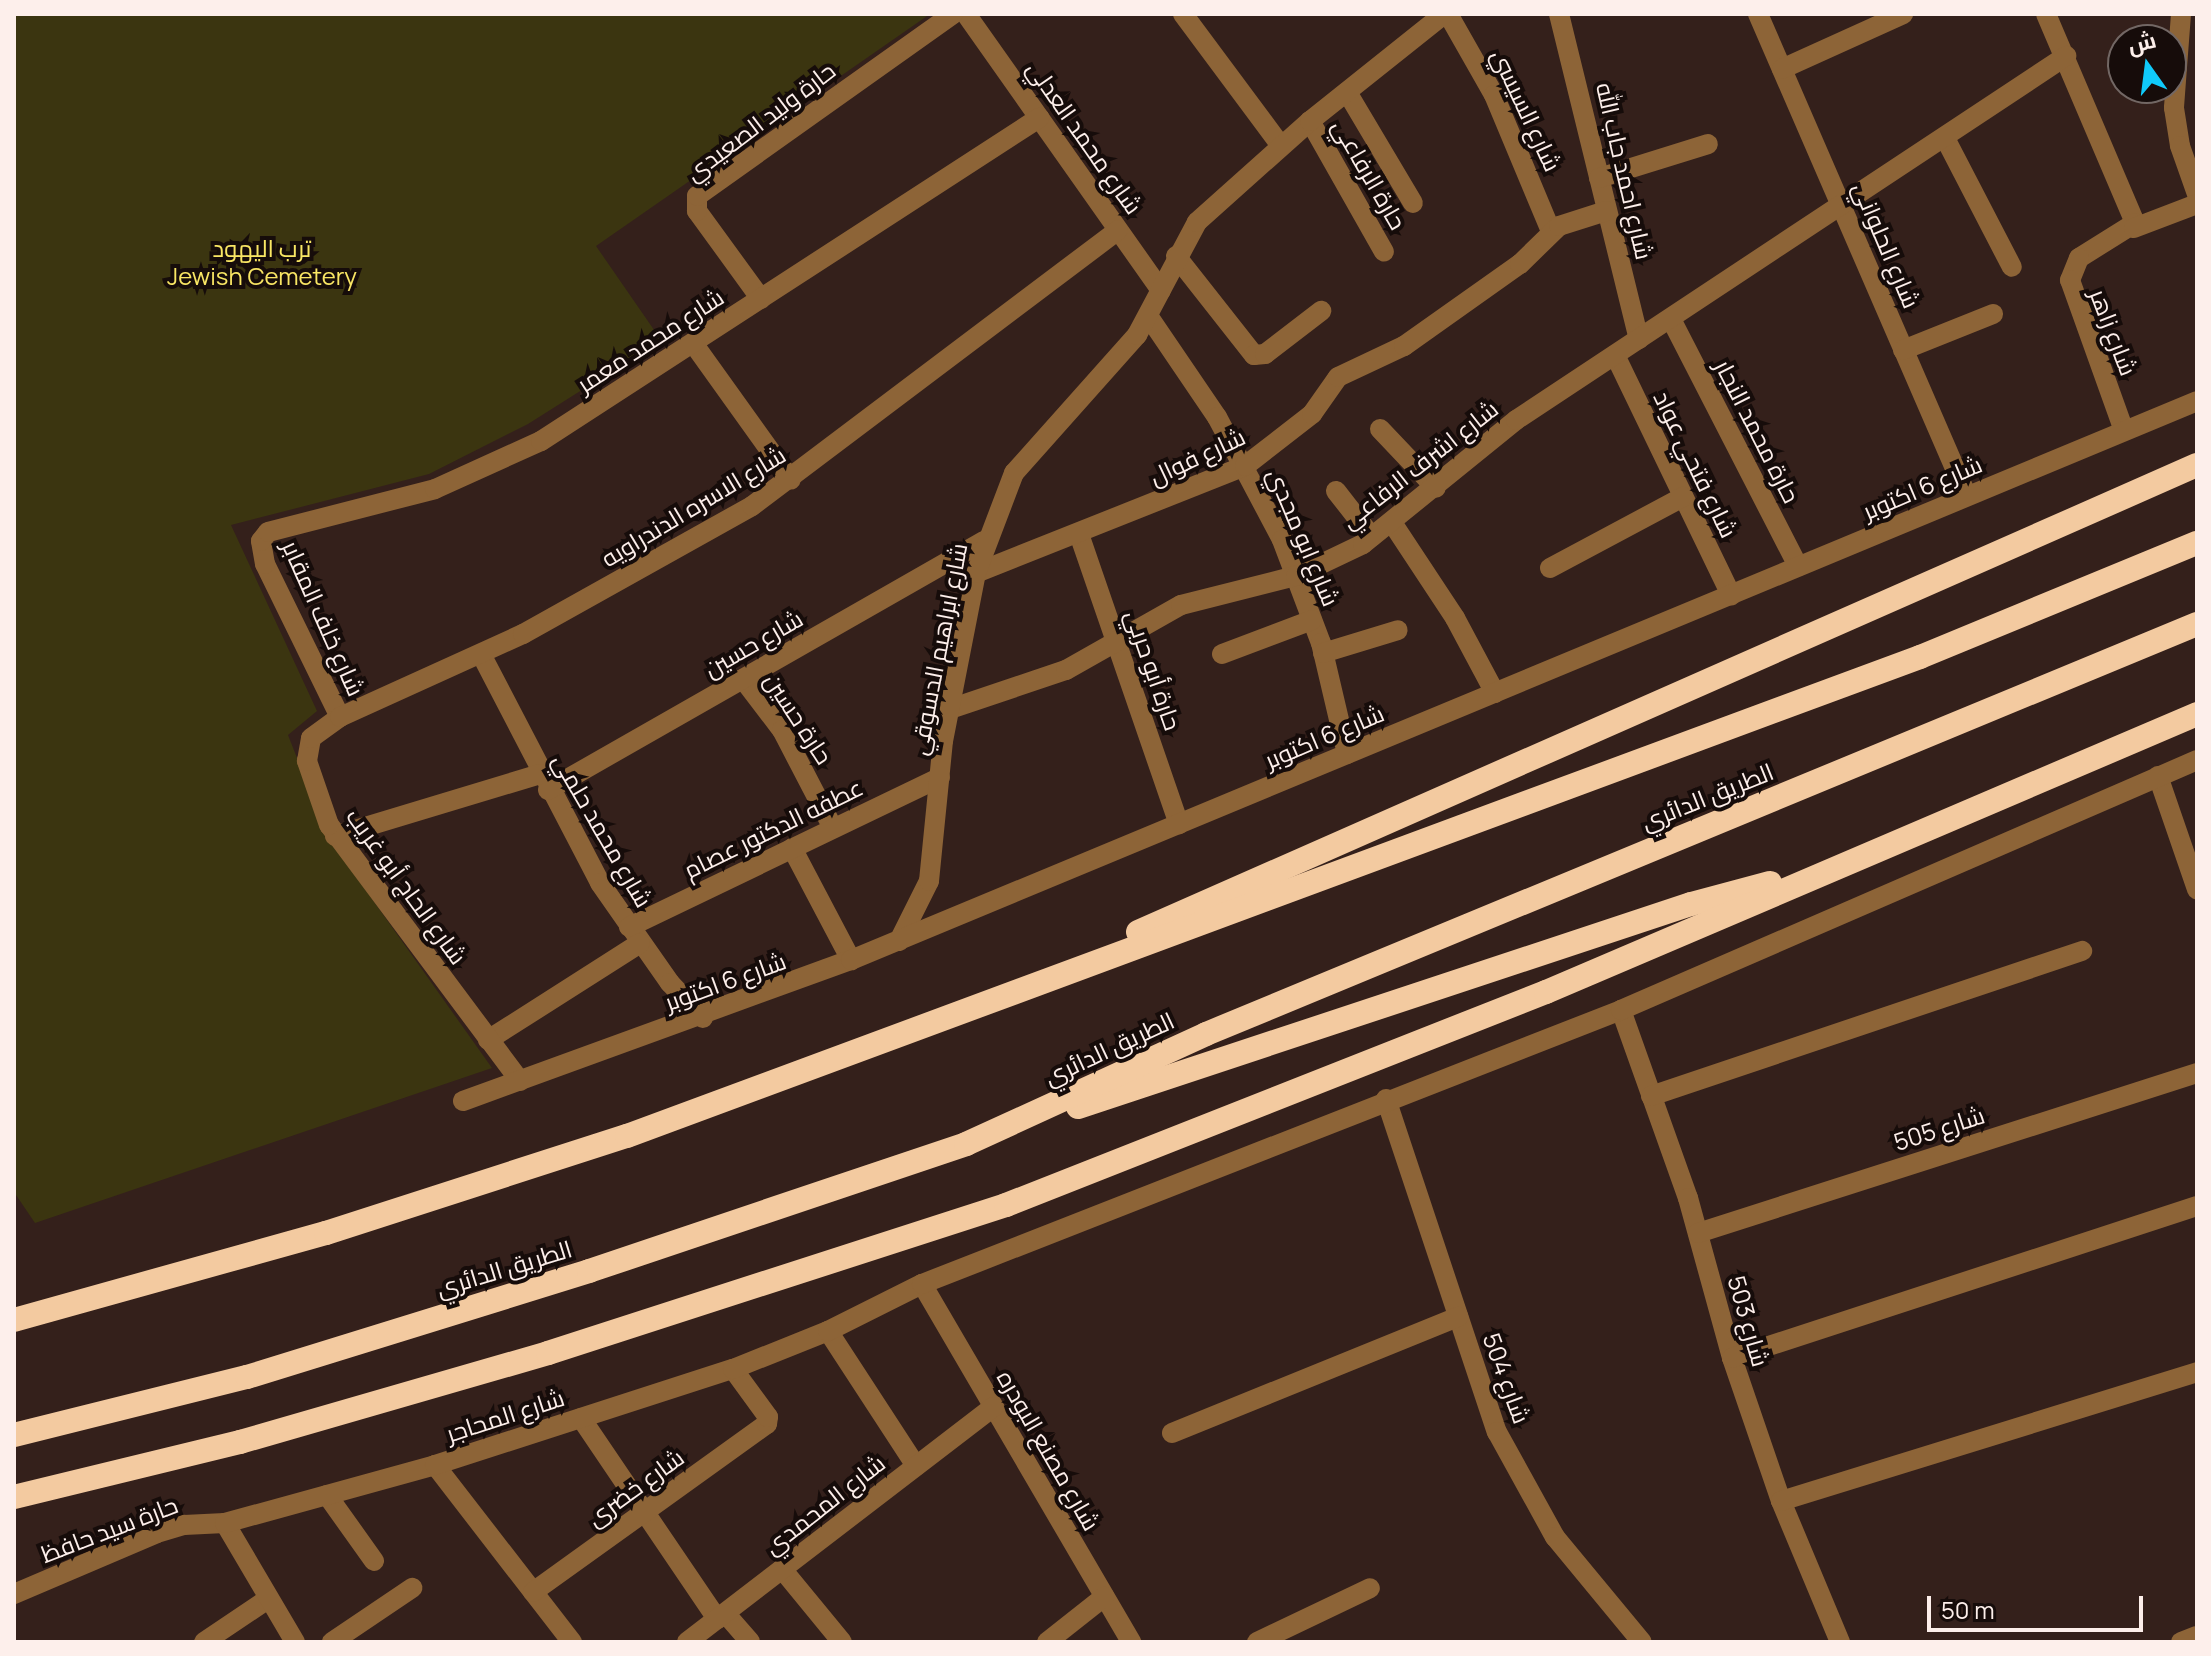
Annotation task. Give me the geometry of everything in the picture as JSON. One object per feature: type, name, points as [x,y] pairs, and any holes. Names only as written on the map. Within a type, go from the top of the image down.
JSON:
[{"type":"highway","points":[[924,1027],[2197,465]]},
{"type":"highway","points":[[16,1319],[326,1233],[567,1156],[924,1027],[1920,657],[2197,543]]},
{"type":"highway","name":"الطريق الدائري","points":[[14,1435],[247,1377],[589,1271],[966,1144],[1206,1034],[2197,624]]},
{"type":"highway","points":[[14,1497],[450,1382],[992,1210],[1546,992],[2197,714]]},
{"type":"highway","points":[[966,1144],[1691,904],[1854,860]]},
{"type":"street","name":"حارة وليد الصعيدي","points":[[761,299],[697,211],[697,196],[953,14]]},
{"type":"street","name":"شارع محمد العدلي","points":[[966,14],[1161,290]]},
{"type":"street","name":"شارع ابراهيم الدسوقي","points":[[899,941],[929,881],[950,709],[976,573],[984,541],[1014,473],[1118,359],[1149,317],[1176,256],[1197,222],[1310,121],[1446,14]]},
{"type":"street","name":"شارع السيسي","points":[[1446,14],[1494,95],[1551,231]]},
{"type":"street","name":"شارع احمد جاب الله","points":[[1559,14],[1639,339]]},
{"type":"street","name":"شارع الحلواني","points":[[1758,14],[1967,496]]},
{"type":"street","points":[[1782,69],[1903,14]]},
{"type":"street","points":[[2046,14],[2110,156],[2134,228]]},
{"type":"street","points":[[2181,14],[2174,108],[2180,146],[2197,194]]},
{"type":"street","points":[[1189,16],[1281,146]]},
{"type":"street","name":"شارع اشرف الرفاعي","points":[[950,709],[1066,670],[1191,601],[1296,576],[1372,537],[1393,524],[1488,441],[2066,56]]},
{"type":"street","points":[[1347,92],[1413,203]]},
{"type":"street","name":"شارع محمد معمر","points":[[261,541],[278,528],[475,475],[541,441],[1039,118]]},
{"type":"street","name":"حارة الرفاعي","points":[[1310,121],[1384,252]]},
{"type":"street","points":[[1945,138],[2012,267]]},
{"type":"street","points":[[1599,178],[1708,144]]},
{"type":"street","name":"شارع زاهر","points":[[2124,431],[2070,280],[2079,258],[2134,228],[2197,204]]},
{"type":"street","name":"شارع فوال","points":[[976,573],[1245,466],[1312,414],[1338,377],[1404,346],[1520,264],[1551,231],[1606,211]]},
{"type":"street","name":"شارع الاسره الدندراويه","points":[[340,717],[481,654],[699,539],[791,480],[1118,230]]},
{"type":"street","points":[[1176,256],[1254,355],[1265,354],[1321,311]]},
{"type":"street","points":[[1903,350],[1993,314]]},
{"type":"street","name":"شارع ابو مجدي","points":[[1149,317],[1245,466],[1296,576],[1323,653],[1347,754]]},
{"type":"street","name":"حارة محمد النجار","points":[[1671,319],[1798,566]]},
{"type":"street","points":[[693,343],[791,480]]},
{"type":"street","name":"شارع فتحي عواد","points":[[1615,355],[1731,595]]},
{"type":"street","name":"شارع 6 اكتوبر","points":[[463,1101],[703,1018],[899,941],[2197,401]]},
{"type":"street","points":[[1380,429],[1436,488]]},
{"type":"street","points":[[1336,491],[1372,537]]},
{"type":"street","points":[[1550,568],[1683,497]]},
{"type":"street","points":[[1393,524],[1455,618],[1495,693]]},
{"type":"street","name":"حارة أبو حربي","points":[[1079,534],[1179,824]]},
{"type":"street","name":"شارع خلف المقابر","points":[[261,541],[265,564],[340,717]]},
{"type":"street","name":"شارع حسين","points":[[335,836],[544,782],[743,679],[984,541]]},
{"type":"street","points":[[1222,654],[1312,620]]},
{"type":"street","points":[[1323,653],[1398,630]]},
{"type":"street","name":"شارع محمد حلمي","points":[[481,654],[544,782],[635,935],[703,1018]]},
{"type":"street","name":"حارة حسين","points":[[743,679],[782,730],[833,828]]},
{"type":"street","name":"شارع الحاج أبو غريب","points":[[340,717],[318,729],[307,749],[323,815],[335,836],[520,1081]]},
{"type":"street","name":"شارع المحاجر","points":[[225,1523],[435,1465],[733,1369],[828,1331],[922,1284],[1386,1099],[1621,1010],[2197,760]]},
{"type":"street","points":[[2158,776],[2197,889]]},
{"type":"street","name":"عطفه الدكتور عصام","points":[[488,1040],[635,935],[792,848],[940,777]]},
{"type":"street","points":[[792,848],[851,960]]},
{"type":"street","points":[[1651,1096],[2082,951]]},
{"type":"street","name":"شارع 503","points":[[1621,1010],[1698,1233],[1732,1358],[1781,1501],[1840,1642]]},
{"type":"street","name":"شارع 505","points":[[1698,1233],[2197,1073]]},
{"type":"street","name":"شارع 504","points":[[1386,1099],[1497,1432],[1555,1537],[1642,1642]]},
{"type":"street","points":[[1732,1358],[2197,1206]]},
{"type":"street","name":"شارع مصنع البودره","points":[[922,1284],[1131,1642]]},
{"type":"street","points":[[1172,1433],[1458,1317]]},
{"type":"street","points":[[828,1331],[916,1466]]},
{"type":"street","name":"شارع خضرى","points":[[533,1592],[767,1424],[768,1417],[733,1369]]},
{"type":"street","points":[[1781,1501],[2197,1372]]},
{"type":"street","name":"شارع المحمدي","points":[[687,1642],[993,1407]]},
{"type":"street","points":[[581,1418],[645,1513],[721,1616],[750,1642]]},
{"type":"street","points":[[435,1465],[572,1642]]},
{"type":"street","points":[[327,1495],[374,1561]]},
{"type":"street","points":[[225,1523],[295,1642]]},
{"type":"street","name":"حارة سيد حافظ","points":[[14,1594],[157,1533],[184,1525],[225,1523]]},
{"type":"street","points":[[782,1569],[842,1642]]},
{"type":"street","points":[[332,1642],[412,1588]]},
{"type":"street","points":[[1257,1642],[1370,1588]]},
{"type":"street","points":[[1047,1642],[1104,1597]]},
{"type":"street","points":[[204,1642],[268,1599]]},
{"type":"street","points":[[2181,1642],[2197,1636]]},
{"type":"green space","name":"ترب اليهود Jewish Cemetery","points":[[14,14],[930,14],[596,246],[661,340],[528,424],[429,474],[231,525],[317,711],[288,735],[328,837],[492,1068],[35,1223],[14,1192]]}]
